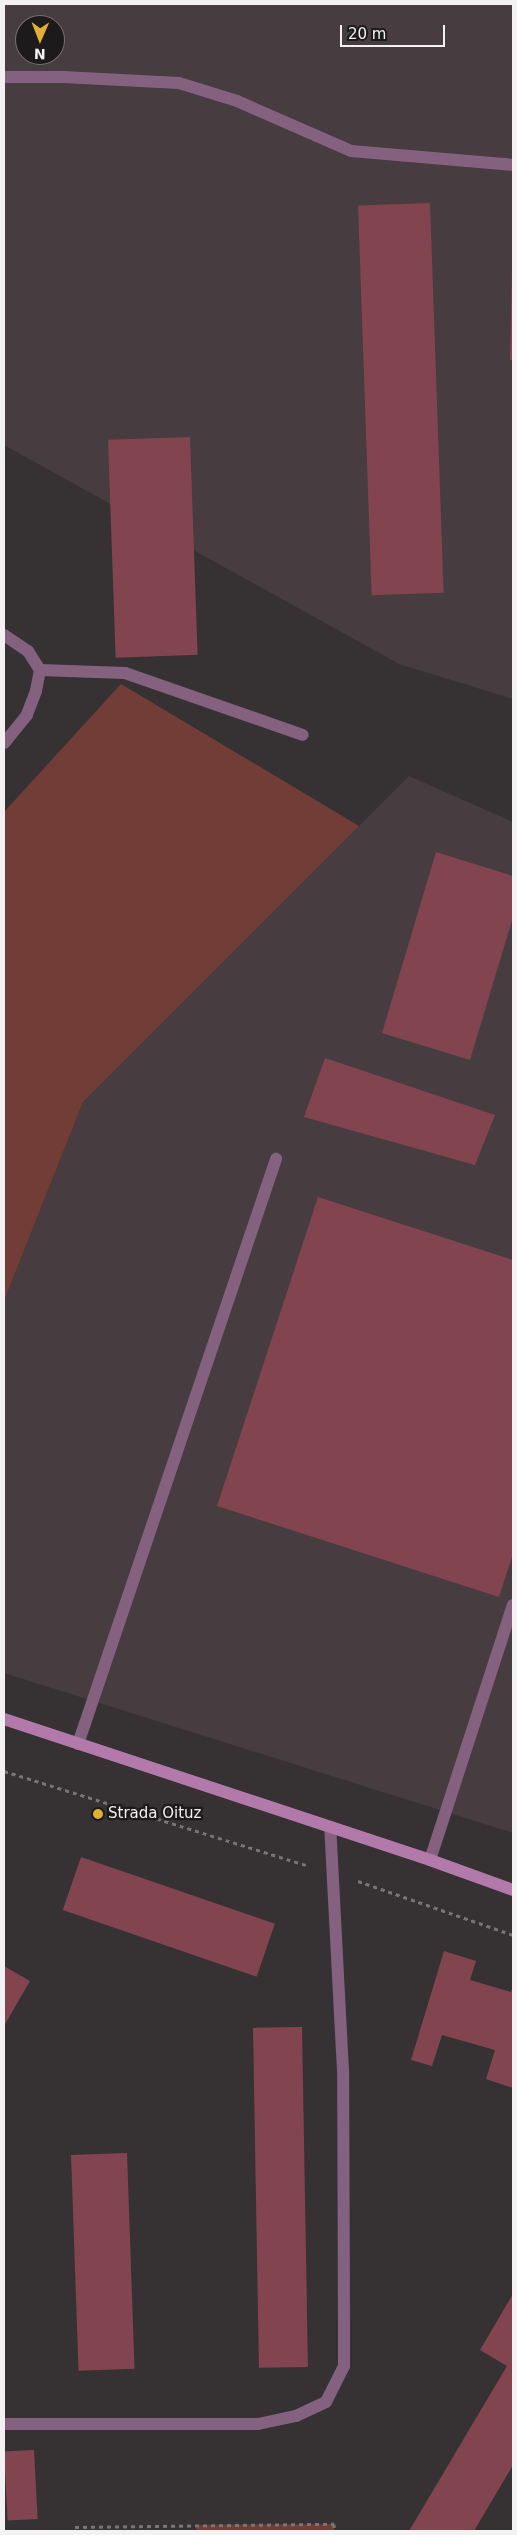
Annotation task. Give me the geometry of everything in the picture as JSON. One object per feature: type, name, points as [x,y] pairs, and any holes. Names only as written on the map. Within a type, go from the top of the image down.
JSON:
[{"type":"street","points":[[4,77],[63,76],[179,83],[237,101],[350,151],[513,165]]},
{"type":"street","points":[[4,635],[28,651],[40,670],[36,691],[27,715],[4,743]]},
{"type":"street","points":[[40,670],[125,673],[303,735]]},
{"type":"street","points":[[78,1744],[276,1159]]},
{"type":"street","points":[[430,1860],[513,1605]]},
{"type":"street","points":[[4,1719],[430,1860],[513,1890]]},
{"type":"street","points":[[4,2424],[258,2424],[296,2416],[326,2402],[344,2366],[343,2071],[330,1827]]},
{"type":"path","points":[[4,1771],[333,1874],[513,1935]]},
{"type":"path","points":[[300,2524],[300,2531]]},
{"type":"path","points":[[75,2528],[334,2524],[334,2531]]},
{"type":"path","points":[[197,2526],[197,2531]]},
{"type":"shaded area","points":[[4,4],[513,4],[513,699],[399,664],[4,445]]},
{"type":"shaded area","points":[[121,684],[359,826],[83,1102],[4,1301],[4,812]]},
{"type":"shaded area","points":[[409,776],[513,822],[513,1833],[4,1673],[4,1301],[83,1102]]},
{"type":"shaded area","points":[[334,2524],[334,2531],[196,2531],[197,2525]]},
{"type":"building","points":[[430,203],[444,593],[372,595],[358,206]]},
{"type":"building","points":[[512,268],[513,360],[510,360]]},
{"type":"building","points":[[190,437],[198,655],[116,658],[108,440]]},
{"type":"building","points":[[436,852],[513,876],[513,917],[470,1060],[382,1033]]},
{"type":"building","points":[[325,1058],[495,1115],[475,1165],[304,1117]]},
{"type":"building","points":[[318,1197],[513,1260],[513,1554],[499,1597],[217,1506]]},
{"type":"building","points":[[81,1857],[275,1924],[257,1977],[63,1910]]},
{"type":"building","points":[[444,1951],[476,1961],[470,1980],[511,1992],[513,1985],[513,2088],[486,2079],[495,2050],[442,2035],[432,2066],[411,2060]]},
{"type":"building","points":[[4,1966],[30,1981],[4,2026]]},
{"type":"building","points":[[302,2027],[308,2367],[259,2368],[253,2028]]},
{"type":"building","points":[[127,2153],[135,2369],[79,2371],[71,2155]]},
{"type":"building","points":[[513,2294],[513,2465],[474,2531],[409,2531],[507,2366],[480,2350]]},
{"type":"building","points":[[34,2450],[38,2519],[8,2520],[4,2452]]},
{"type":"place","name":"Strada Oituz","points":[[98,1814]]}]
